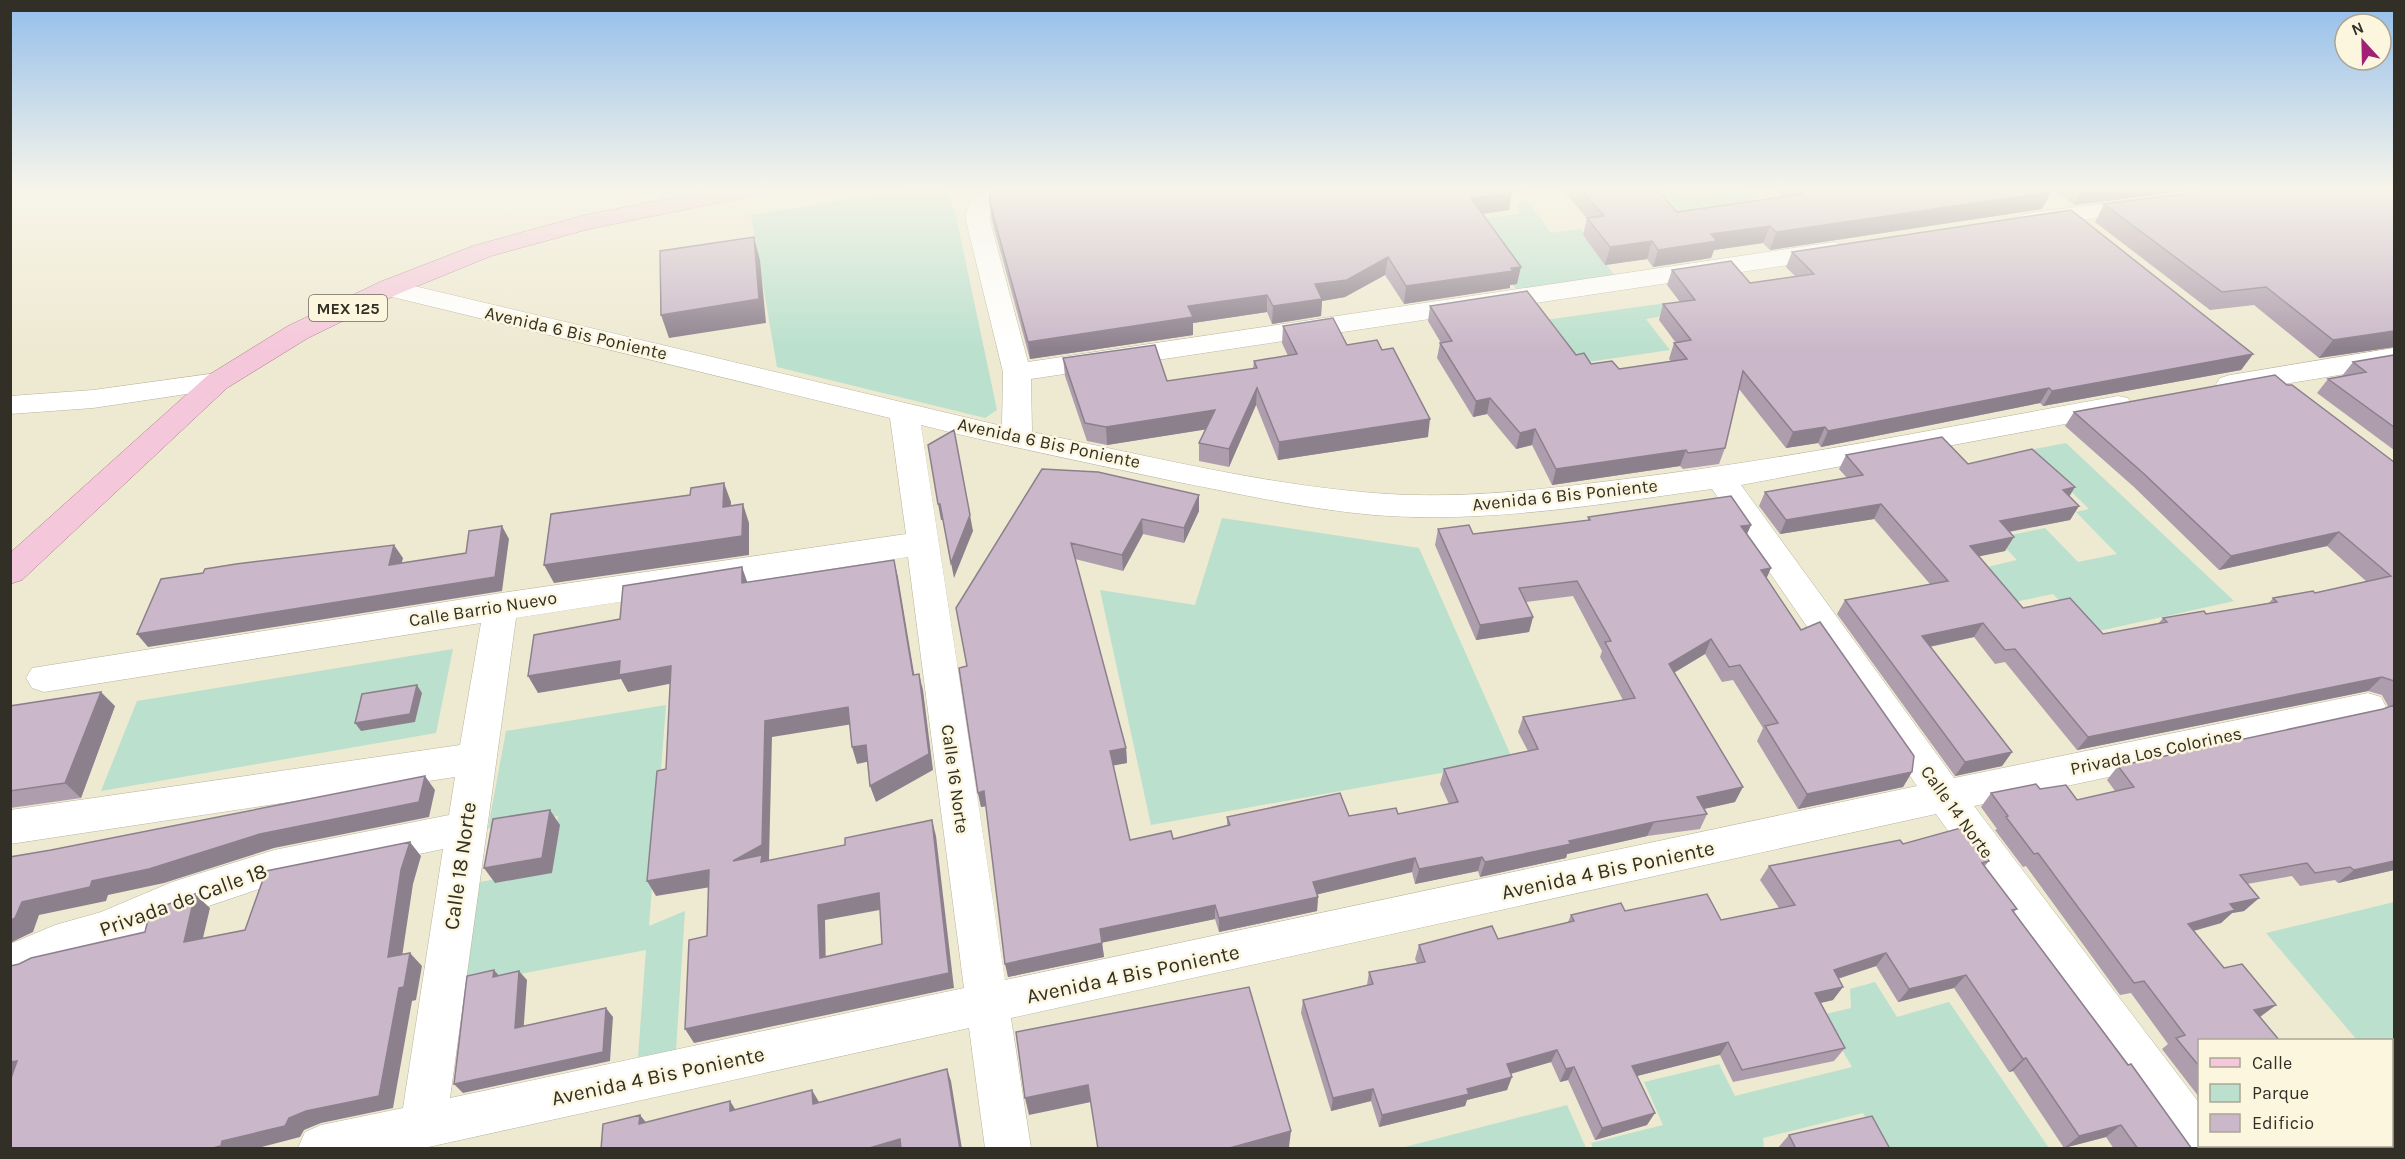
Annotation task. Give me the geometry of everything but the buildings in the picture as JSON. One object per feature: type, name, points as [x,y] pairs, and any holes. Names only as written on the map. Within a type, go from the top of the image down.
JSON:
[{"type":"main road","name":"MEX 125","points":[[10,572],[217,382],[298,332],[389,288],[482,251],[517,241]]},
{"type":"street","points":[[983,241],[1017,372],[1017,439]]},
{"type":"street","points":[[1017,372],[1855,247]]},
{"type":"street","name":"Avenida 6 Bis Poniente","points":[[389,288],[1017,439],[1290,494],[1375,504],[1443,506],[1530,502],[1720,478],[2144,400]]},
{"type":"street","points":[[2245,354],[2301,397]]},
{"type":"street","points":[[2203,389],[2394,357]]},
{"type":"street","points":[[10,405],[93,399],[217,382]]},
{"type":"street","name":"Calle 16 Norte","points":[[904,410],[1008,1149]]},
{"type":"street","name":"Calle 14 Norte","points":[[1720,478],[1944,796],[2198,1141]]},
{"type":"street","name":"Calle Barrio Nuevo","points":[[44,678],[921,543]]},
{"type":"street","name":"Calle 18 Norte","points":[[423,1125],[476,758],[501,606]]},
{"type":"street","name":"Privada Los Colorines","points":[[1944,796],[2368,707]]},
{"type":"street","points":[[10,827],[476,758]]},
{"type":"street","name":"Avenida 4 Bis Poniente","points":[[321,1149],[423,1125],[987,1006],[1944,796]]},
{"type":"street","name":"Privada de Calle 18","points":[[10,963],[22,961],[56,944],[107,929],[172,900],[274,867],[466,828]]},
{"type":"green space","points":[[755,241],[961,241],[997,410],[985,418],[777,367]]},
{"type":"green space","points":[[1487,241],[1590,241],[1617,279],[1517,291]]},
{"type":"green space","points":[[1666,303],[1675,314],[1646,319],[1670,350],[1574,364],[1545,320]]},
{"type":"green space","points":[[2066,443],[2234,601],[2090,633],[2053,594],[2014,602],[1983,568],[2017,560],[1996,538],[2045,528],[2078,562],[2117,554],[2076,512],[2089,509],[2029,450]]},
{"type":"green space","points":[[1222,518],[1419,548],[1513,760],[1151,825],[1100,590],[1195,605]]},
{"type":"green space","points":[[453,649],[436,733],[101,791],[137,701]]},
{"type":"green space","points":[[666,705],[649,926],[685,911],[676,1050],[638,1057],[646,950],[456,986],[474,883],[550,870],[558,816],[488,828],[506,731]]},
{"type":"green space","points":[[2394,902],[2394,1084],[2393,1039],[2356,1039],[2266,933]]},
{"type":"green space","points":[[1875,982],[1897,1017],[1949,1002],[2049,1148],[1883,1148],[1863,1113],[1763,1138],[1764,1148],[1593,1148],[1591,1143],[1663,1125],[1644,1082],[1719,1064],[1735,1096],[1852,1067],[1822,1015],[1851,1008],[1850,989]]},
{"type":"green space","points":[[1567,1105],[1586,1148],[1401,1148]]}]
